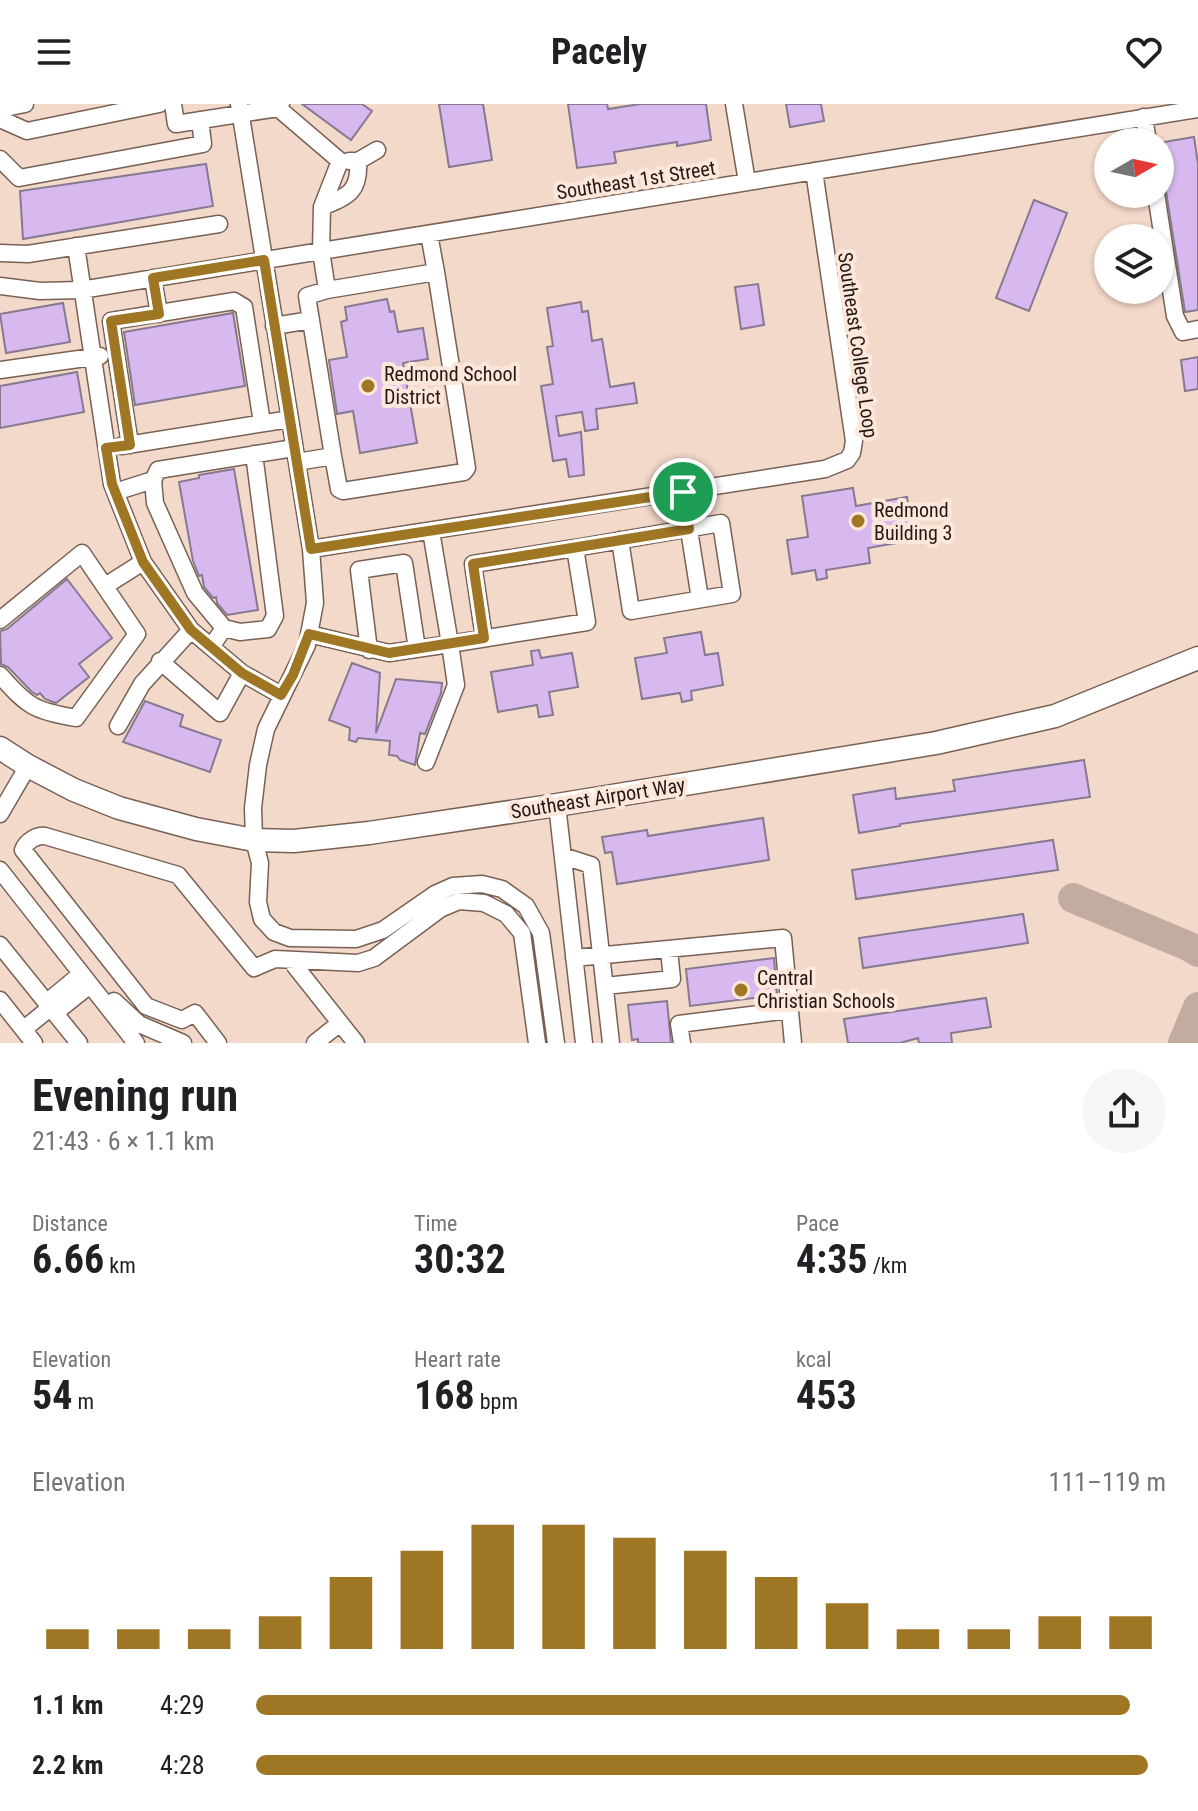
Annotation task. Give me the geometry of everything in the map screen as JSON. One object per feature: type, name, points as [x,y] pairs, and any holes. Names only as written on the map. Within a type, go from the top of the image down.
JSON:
[{"type":"main road","name":"Southeast Airport Way","points":[[0,748],[74,790],[119,808],[196,829],[254,840],[294,841],[557,805],[936,743],[1020,726],[1083,706],[1198,658]]},
{"type":"street","points":[[0,109],[25,104]]},
{"type":"street","points":[[173,104],[176,124],[240,109],[279,106],[340,161],[358,161],[377,150]]},
{"type":"street","points":[[734,104],[747,182]]},
{"type":"street","points":[[0,119],[27,131],[153,105]]},
{"type":"street","points":[[240,109],[311,549],[315,603],[309,634],[298,665],[266,729],[258,765],[253,808],[254,840],[260,863],[260,914],[269,929],[279,935],[297,938],[363,937],[383,930],[435,894],[453,886],[482,884],[502,889],[526,906],[537,923],[544,944],[556,1043]]},
{"type":"street","name":"Southeast 1st Street","points":[[1,282],[40,291],[81,290],[1198,109]]},
{"type":"street","points":[[1144,117],[1146,128]]},
{"type":"street","points":[[0,159],[19,178],[203,144],[200,120]]},
{"type":"street","points":[[327,290],[321,251],[322,207],[340,161]]},
{"type":"street","points":[[322,207],[349,195],[359,176],[358,161]]},
{"type":"street","name":"Southeast College Loop","points":[[311,549],[825,469],[847,460],[854,441],[814,171]]},
{"type":"street","points":[[1158,208],[1175,316],[1183,332],[1198,329]]},
{"type":"street","points":[[0,253],[14,255],[219,224]]},
{"type":"street","points":[[429,234],[436,272],[467,468],[464,472],[343,491],[339,489],[307,296],[436,272]]},
{"type":"street","points":[[76,246],[115,492],[143,562],[191,630],[242,673],[281,695]]},
{"type":"street","points":[[153,278],[159,314]]},
{"type":"street","points":[[130,445],[111,321],[234,301],[244,307],[262,423]]},
{"type":"street","points":[[274,326],[311,320]]},
{"type":"street","points":[[0,370],[102,356]]},
{"type":"street","points":[[106,448],[290,419]]},
{"type":"street","points":[[254,454],[275,616],[268,629],[240,632],[224,628],[195,593],[155,503],[153,480],[158,470],[254,454],[333,456]]},
{"type":"street","points":[[115,492],[153,480]]},
{"type":"street","points":[[683,492],[700,599]]},
{"type":"street","points":[[484,638],[473,564],[721,523],[732,594],[631,611],[620,540]]},
{"type":"street","points":[[426,762],[456,685],[431,531]]},
{"type":"street","points":[[309,634],[389,653],[587,622],[575,548]]},
{"type":"street","points":[[0,620],[82,553],[137,634],[76,718],[52,714],[24,702],[0,675]]},
{"type":"street","points":[[105,586],[143,562]]},
{"type":"street","points":[[369,650],[359,570],[404,563],[417,649]]},
{"type":"street","points":[[211,647],[224,628]]},
{"type":"street","points":[[118,726],[142,684],[191,630]]},
{"type":"street","points":[[160,661],[220,713],[242,673]]},
{"type":"street","points":[[0,814],[28,766]]},
{"type":"street","points":[[557,805],[584,1043]]},
{"type":"street","points":[[218,1043],[195,1013],[182,1020],[146,1006],[23,850],[25,846],[34,838],[45,836],[178,875],[254,968],[275,959],[358,963],[374,958],[450,905],[471,901],[496,907],[522,933],[537,1043]]},
{"type":"street","points":[[563,856],[591,865],[611,1043]]},
{"type":"street","points":[[0,870],[136,1043]]},
{"type":"street","points":[[358,963],[361,957],[433,899],[435,894]]},
{"type":"street","points":[[574,958],[783,938],[793,1043]]},
{"type":"street","points":[[0,945],[79,1043]]},
{"type":"street","points":[[605,986],[672,979],[669,950]]},
{"type":"street","points":[[295,960],[295,966],[356,1043]]},
{"type":"street","points":[[24,1029],[50,1008],[52,998],[86,980],[95,981],[139,1024],[183,1043]]},
{"type":"street","points":[[0,1000],[34,1043]]},
{"type":"street","points":[[682,1043],[679,1024],[790,1010]]},
{"type":"street","points":[[315,1043],[340,1023]]},
{"type":"building","points":[[302,104],[362,104],[372,111],[351,140]]},
{"type":"building","points":[[439,104],[483,104],[492,160],[449,167]]},
{"type":"building","points":[[568,104],[607,104],[608,109],[640,104],[706,104],[711,140],[614,152],[616,163],[577,168]]},
{"type":"building","points":[[786,104],[821,104],[824,121],[790,127]]},
{"type":"building","points":[[1194,137],[1198,164],[1198,310],[1185,312],[1174,224],[1171,224],[1169,208],[1174,208],[1174,140]]},
{"type":"building","points":[[206,164],[213,206],[23,239],[20,191]]},
{"type":"building","points":[[1034,200],[1067,213],[1029,311],[996,298]]},
{"type":"building","points":[[758,284],[764,325],[741,329],[735,287]]},
{"type":"building","name":"Redmond School District","points":[[387,299],[390,312],[394,311],[398,332],[423,328],[428,359],[403,363],[417,443],[360,453],[353,411],[337,414],[329,360],[347,357],[341,322],[347,320],[345,307]]},
{"type":"building","points":[[581,302],[582,312],[588,311],[592,341],[602,339],[610,387],[634,383],[637,403],[596,409],[598,429],[585,431],[582,412],[556,416],[559,436],[581,432],[584,475],[569,477],[566,459],[553,461],[541,386],[553,384],[547,347],[553,346],[547,308]]},
{"type":"building","points":[[63,303],[70,342],[6,353],[0,314]]},
{"type":"building","points":[[233,313],[245,386],[135,405],[124,332]]},
{"type":"building","points":[[1198,357],[1198,389],[1185,391],[1181,360]]},
{"type":"building","points":[[77,372],[84,412],[0,428],[0,386]]},
{"type":"building","points":[[234,469],[258,610],[227,615],[216,597],[213,598],[204,587],[202,575],[199,576],[193,561],[179,482]]},
{"type":"building","name":"Redmond Building 3","points":[[853,488],[856,506],[907,497],[914,540],[868,548],[870,563],[826,570],[827,578],[817,580],[815,570],[792,574],[787,540],[808,537],[802,496]]},
{"type":"building","points":[[67,579],[112,638],[79,664],[89,677],[56,703],[45,699],[40,693],[32,692],[8,667],[1,664],[0,631],[7,629]]},
{"type":"building","points":[[701,632],[705,655],[718,653],[723,685],[691,691],[692,700],[682,702],[680,693],[642,699],[635,658],[667,653],[664,638]]},
{"type":"building","points":[[539,650],[541,658],[572,653],[578,687],[549,692],[553,715],[539,717],[537,705],[498,712],[491,672],[533,665],[531,651]]},
{"type":"building","points":[[352,663],[380,673],[376,733],[396,679],[442,683],[425,734],[420,733],[415,765],[389,755],[390,741],[349,740],[350,728],[329,720]]},
{"type":"building","points":[[145,701],[183,715],[180,726],[221,740],[210,772],[123,742]]},
{"type":"building","points":[[1084,760],[1090,797],[900,824],[859,833],[853,795],[895,788],[896,799],[955,791],[953,780]]},
{"type":"building","points":[[763,818],[769,860],[617,884],[612,852],[605,853],[602,837],[647,830],[648,836]]},
{"type":"building","points":[[1053,840],[1058,870],[856,899],[852,870]]},
{"type":"building","points":[[1023,914],[1028,943],[863,968],[859,938]]},
{"type":"building","points":[[774,958],[777,995],[690,1006],[686,969]]},
{"type":"building","points":[[986,998],[991,1027],[951,1033],[952,1043],[919,1043],[918,1038],[900,1043],[848,1043],[844,1019]]},
{"type":"building","points":[[667,1001],[671,1043],[638,1043],[638,1039],[632,1040],[628,1005]]},
{"type":"taxiway","points":[[1073,898],[1198,952]]},
{"type":"taxiway","points":[[1183,1043],[1198,1007]]},
{"type":"place","name":"Redmond School District","points":[[368,386]]},
{"type":"place","name":"Redmond Building 3","points":[[858,521]]},
{"type":"place","name":"Central Christian Schools","points":[[741,990]]},
{"type":"route","points":[[264,260],[311,549],[683,492],[689,529],[473,564],[484,638],[389,653],[309,634],[307,645],[281,695],[242,673],[191,630],[143,562],[112,484],[106,448],[130,445],[111,321],[159,314],[153,278],[264,260]]}]
